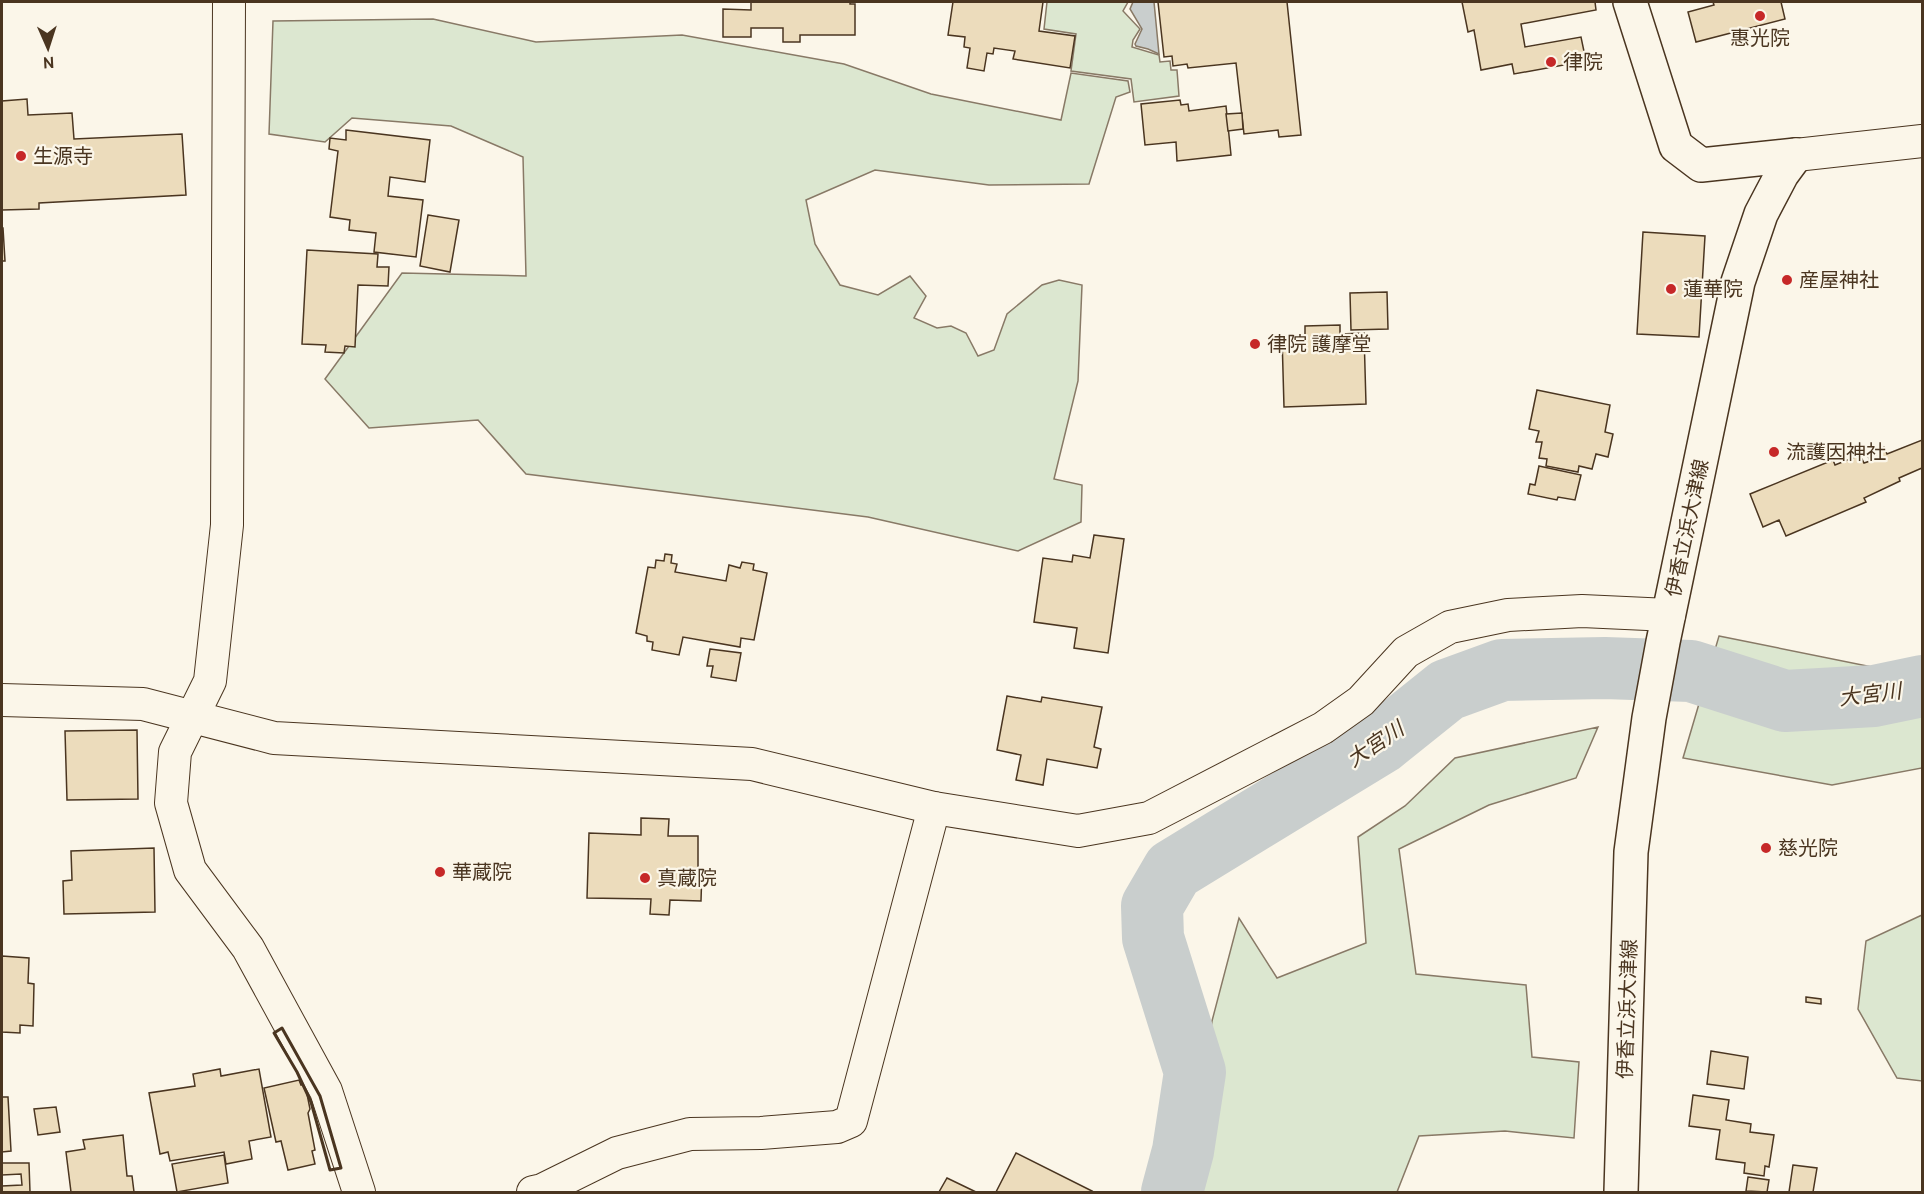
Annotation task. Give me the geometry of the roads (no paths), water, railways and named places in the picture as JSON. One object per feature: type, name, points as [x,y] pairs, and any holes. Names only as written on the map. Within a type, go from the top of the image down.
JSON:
[{"type":"main road","points":[[1630,2],[1676,146],[1701,165],[1796,155]]},
{"type":"main road","name":"伊香立浜大津線","points":[[1621,1192],[1632,852],[1649,718],[1738,282],[1761,214],[1782,174],[1796,155]]},
{"type":"street","points":[[229,2],[227,525],[210,681],[175,752],[171,803],[190,870],[248,948],[326,1091],[359,1192]]},
{"type":"street","points":[[1796,155],[1923,141]]},
{"type":"street","points":[[2,700],[143,704],[274,738],[752,764],[934,808],[1078,831],[1149,818],[1323,728],[1361,701],[1406,652],[1450,627],[1508,615],[1582,611],[1666,629]]},
{"type":"street","points":[[533,1192],[542,1190],[617,1153],[690,1134],[761,1133],[837,1127],[851,1121],[934,808]]},
{"type":"waterway","name":"大宮川","points":[[1172,1192],[1183,1151],[1195,1072],[1153,938],[1152,906],[1173,870],[1381,743],[1447,690],[1502,670],[1605,668],[1691,671],[1785,701],[1874,696],[1922,686]]},
{"type":"place","name":"惠光院","points":[[1760,16]]},
{"type":"place","name":"律院","points":[[1551,62]]},
{"type":"place","name":"生源寺","points":[[21,156]]},
{"type":"place","name":"産屋神社","points":[[1787,280]]},
{"type":"place","name":"蓮華院","points":[[1671,289]]},
{"type":"place","name":"律院 護摩堂","points":[[1255,344]]},
{"type":"place","name":"流護因神社","points":[[1774,452]]},
{"type":"place","name":"慈光院","points":[[1766,848]]},
{"type":"place","name":"華蔵院","points":[[440,872]]},
{"type":"place","name":"真蔵院","points":[[645,878]]}]
